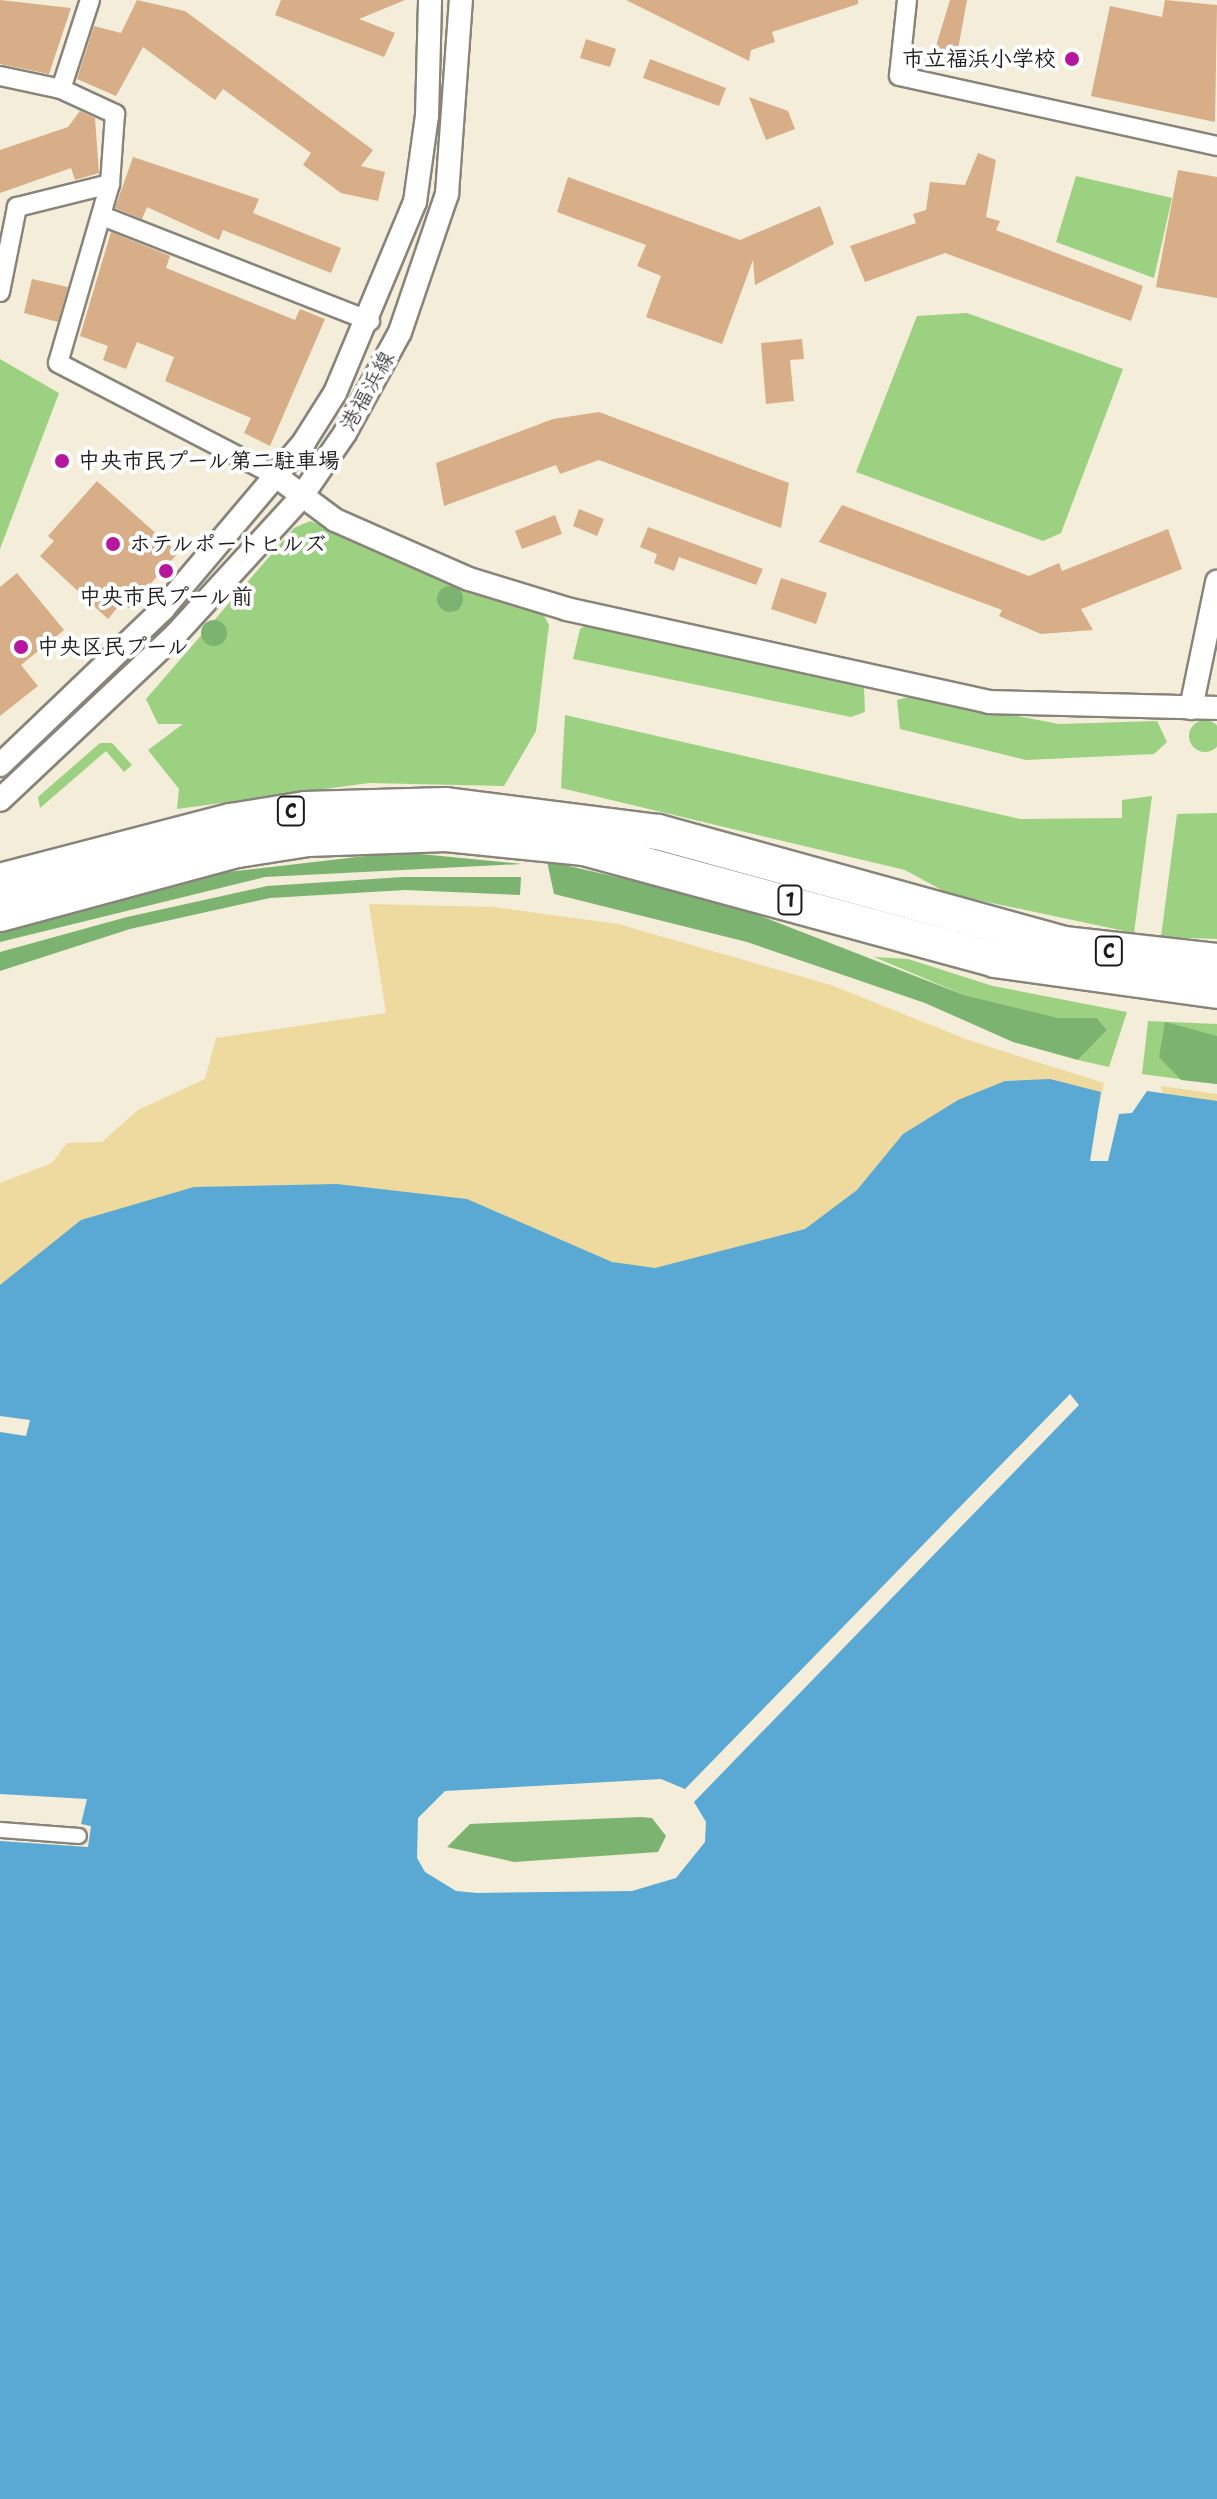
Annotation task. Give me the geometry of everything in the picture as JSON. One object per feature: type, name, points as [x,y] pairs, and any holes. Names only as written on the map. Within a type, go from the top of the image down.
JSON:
[{"type":"highway","name":"C","points":[[0,881],[305,809],[446,805],[587,833]]},
{"type":"highway","name":"1","points":[[0,914],[164,868],[308,839],[587,833],[999,945],[1217,991]]},
{"type":"highway","name":"C","points":[[999,945],[1217,961]]},
{"type":"street","name":"港福浜線","points":[[0,765],[163,609],[276,476],[335,393],[370,321],[415,202],[427,116],[430,0]]},
{"type":"street","name":"港福浜線","points":[[0,800],[116,696],[299,500],[400,332],[447,194],[461,0]]},
{"type":"street","points":[[907,0],[899,76],[1217,146]]},
{"type":"street","points":[[61,89],[85,2]]},
{"type":"street","points":[[0,76],[61,89],[115,114],[110,184],[58,363],[276,476],[299,500],[469,579],[567,609],[989,702],[1217,708]]},
{"type":"street","points":[[0,292],[17,207],[110,184]]},
{"type":"street","points":[[102,216],[370,321]]},
{"type":"street","points":[[1191,708],[1217,582]]},
{"type":"street","points":[[0,1830],[79,1836]]},
{"type":"green space","points":[[1076,176],[1172,198],[1154,278],[1056,242]]},
{"type":"green space","points":[[967,313],[1123,369],[1061,533],[1043,541],[856,472],[917,316]]},
{"type":"green space","points":[[0,359],[59,393],[0,549]]},
{"type":"green space","points":[[310,521],[542,612],[549,625],[536,731],[504,786],[369,783],[177,809],[179,789],[148,750],[183,724],[158,724],[146,699],[294,528]]},
{"type":"green space","points":[[450,586],[459,590],[463,599],[459,608],[450,612],[441,608],[437,599],[441,590]]},
{"type":"green space","points":[[214,620],[223,624],[227,633],[223,642],[214,646],[205,642],[201,633],[205,624]]},
{"type":"green space","points":[[589,623],[864,688],[865,712],[851,717],[573,659],[580,629]]},
{"type":"green space","points":[[913,696],[1059,724],[1157,721],[1167,742],[1154,754],[1026,760],[900,729],[897,700]]},
{"type":"green space","points":[[565,715],[1020,819],[1122,818],[1122,800],[1152,796],[1134,933],[949,894],[905,870],[561,788]]},
{"type":"green space","points":[[1205,720],[1216,725],[1221,736],[1216,747],[1205,752],[1194,747],[1189,736],[1194,725]]},
{"type":"green space","points":[[100,743],[112,743],[132,765],[124,772],[106,751],[40,808],[38,797]]},
{"type":"green space","points":[[1217,813],[1217,939],[1161,937],[1177,814]]},
{"type":"green space","points":[[400,852],[522,864],[265,877],[0,942],[0,931],[184,877]]},
{"type":"green space","points":[[547,861],[725,902],[964,995],[1059,1018],[1097,1018],[1107,1030],[1078,1060],[1013,1042],[925,1003],[747,942],[554,894]]},
{"type":"green space","points":[[403,877],[521,877],[520,895],[405,890],[270,898],[130,929],[0,971],[0,952],[127,917],[267,886]]},
{"type":"green space","points":[[874,957],[908,959],[993,986],[1127,1012],[1109,1067],[1078,1060],[1107,1030],[1097,1018],[1059,1018],[964,995]]},
{"type":"green space","points":[[1148,1021],[1217,1024],[1217,1084],[1142,1074]]},
{"type":"green space","points":[[1165,1022],[1217,1036],[1217,1084],[1181,1080],[1159,1057]]},
{"type":"green space","points":[[652,1818],[666,1836],[658,1852],[514,1862],[447,1847],[470,1824]]},
{"type":"sand","points":[[369,904],[494,907],[618,924],[831,985],[968,1040],[1104,1083],[1086,1163],[1105,1169],[1165,1110],[1161,1086],[1217,1094],[1217,1170],[890,1290],[0,1297],[0,1183],[52,1163],[67,1143],[102,1142],[138,1110],[205,1079],[216,1038],[386,1013]]},
{"type":"water","points":[[1050,1079],[1101,1092],[1090,1161],[1108,1161],[1119,1114],[1132,1113],[1147,1091],[1217,1101],[1217,2499],[0,2499],[0,1841],[88,1847],[91,1826],[81,1824],[87,1799],[0,1794],[0,1432],[26,1436],[30,1420],[0,1416],[0,1285],[81,1220],[194,1187],[337,1184],[467,1199],[612,1262],[655,1268],[805,1229],[857,1190],[903,1134],[958,1100],[1005,1081]],"holes":[[[1070,1394],[1079,1405],[694,1802],[706,1822],[705,1842],[676,1878],[632,1891],[477,1893],[456,1891],[425,1872],[417,1858],[418,1818],[445,1791],[661,1779],[685,1789]]]},
{"type":"building","points":[[0,0],[71,8],[49,74],[0,64]]},
{"type":"building","points":[[137,0],[185,11],[373,150],[361,166],[385,172],[378,201],[341,193],[303,165],[311,153],[223,89],[215,100],[143,47],[116,96],[77,79],[94,26],[121,33]]},
{"type":"building","points":[[281,0],[405,0],[359,19],[395,33],[384,57],[275,15]]},
{"type":"building","points":[[626,0],[858,0],[858,4],[772,32],[775,42],[751,50],[749,61]]},
{"type":"building","points":[[950,0],[967,0],[956,60],[933,56]]},
{"type":"building","points":[[1165,0],[1217,5],[1215,122],[1091,96],[1110,6],[1162,17]]},
{"type":"building","points":[[586,39],[616,49],[610,67],[580,58]]},
{"type":"building","points":[[650,59],[726,88],[719,106],[643,78]]},
{"type":"building","points":[[749,97],[788,111],[795,129],[766,140]]},
{"type":"building","points":[[80,111],[95,118],[99,173],[75,180],[71,168],[0,193],[0,150],[68,127]]},
{"type":"building","points":[[978,153],[996,160],[986,217],[1000,221],[996,230],[1143,286],[1131,321],[945,253],[865,282],[850,246],[916,223],[913,214],[926,210],[930,182],[965,185]]},
{"type":"building","points":[[133,157],[259,199],[253,213],[341,248],[331,273],[223,230],[219,240],[147,207],[142,219],[115,208]]},
{"type":"building","points":[[1178,170],[1217,177],[1217,298],[1156,287]]},
{"type":"building","points":[[568,177],[740,240],[820,206],[834,244],[755,285],[753,260],[722,344],[646,317],[661,276],[637,266],[646,245],[557,212]]},
{"type":"building","points":[[111,232],[170,256],[166,268],[295,320],[300,309],[325,319],[270,446],[244,433],[251,418],[165,381],[174,357],[137,342],[126,369],[103,360],[108,346],[80,336]]},
{"type":"building","points":[[32,279],[68,287],[58,322],[24,313]]},
{"type":"building","points":[[802,339],[804,359],[790,360],[794,401],[766,404],[761,343]]},
{"type":"building","points":[[599,412],[789,483],[781,528],[599,460],[560,474],[556,465],[444,506],[436,463],[553,419]]},
{"type":"building","name":"ホテルポートヒルズ","points":[[97,481],[178,553],[129,608],[122,602],[108,619],[40,556],[54,541],[48,536]]},
{"type":"building","points":[[842,505],[1029,576],[1059,563],[1062,571],[1168,529],[1182,569],[1081,609],[1093,630],[1041,634],[999,616],[1002,610],[819,542]]},
{"type":"building","points":[[579,509],[604,519],[597,536],[573,526]]},
{"type":"building","points":[[555,515],[562,534],[522,549],[515,531]]},
{"type":"building","points":[[648,527],[763,569],[756,585],[679,557],[674,571],[654,563],[657,554],[640,547]]},
{"type":"building","name":"中央区民プール","points":[[17,573],[64,630],[21,665],[38,686],[0,716],[0,587]]},
{"type":"building","points":[[781,578],[827,593],[816,624],[771,609]]},
{"type":"place","name":"市立福浜小学校","points":[[1072,59]]},
{"type":"place","name":"中央市民プール第二駐車場","points":[[62,461]]},
{"type":"place","name":"ホテルポートヒルズ","points":[[113,544]]},
{"type":"place","name":"中央市民プール前","points":[[166,571]]},
{"type":"place","name":"中央区民プール","points":[[21,647]]}]
